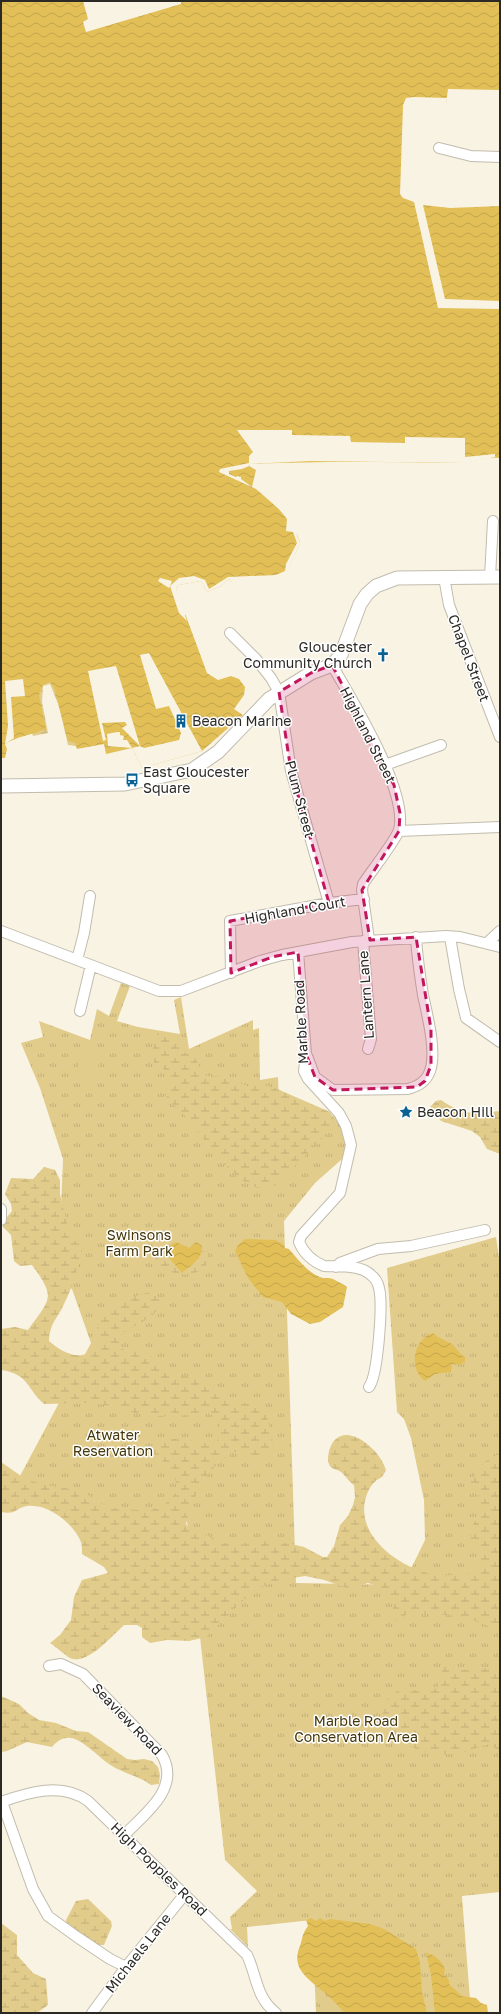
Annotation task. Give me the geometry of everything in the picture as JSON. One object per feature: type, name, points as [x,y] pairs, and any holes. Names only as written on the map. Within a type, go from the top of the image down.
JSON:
[{"type":"main road","points":[[1,786],[125,784],[192,770],[218,752],[269,699],[311,673],[332,665],[341,655],[360,604],[367,594],[376,586],[396,578],[495,577]]},
{"type":"street","points":[[439,148],[470,156],[500,157]]},
{"type":"street","points":[[493,520],[495,577]]},
{"type":"street","name":"Chapel Street","points":[[444,577],[449,604],[500,737]]},
{"type":"street","points":[[230,633],[256,659],[280,692]]},
{"type":"street","name":"Highland Street","points":[[332,665],[385,765],[398,797],[400,813],[399,831]]},
{"type":"street","name":"Plum Street","points":[[280,692],[291,771],[328,903]]},
{"type":"street","points":[[385,765],[441,746]]},
{"type":"street","points":[[366,941],[363,884],[399,831],[500,827]]},
{"type":"street","points":[[77,960],[84,933],[90,896]]},
{"type":"street","name":"Highland Court","points":[[232,973],[230,921],[328,903],[364,899]]},
{"type":"street","points":[[1,931],[159,991],[172,992],[181,991],[272,957],[366,941],[416,937],[450,937],[500,947]]},
{"type":"street","points":[[487,944],[500,931]]},
{"type":"street","points":[[306,1054],[315,1077],[333,1090],[408,1089],[417,1087],[425,1081],[431,1065],[431,1029],[420,978],[416,937]]},
{"type":"street","points":[[450,937],[459,989],[466,1018],[500,1042]]},
{"type":"street","name":"Lantern Lane","points":[[366,941],[372,1039],[368,1049]]},
{"type":"street","name":"Marble Road","points":[[298,952],[306,1054],[304,1071],[339,1113],[346,1126],[351,1145],[340,1193],[301,1236],[299,1242],[302,1249],[313,1260],[324,1266],[364,1270],[374,1278],[379,1288],[381,1304],[375,1373],[369,1388]]},
{"type":"street","points":[[80,1011],[91,965]]},
{"type":"street","points":[[1,1209],[1,1220]]},
{"type":"street","points":[[336,1267],[340,1263],[378,1249],[411,1246],[485,1230]]},
{"type":"street","name":"Seaview Road","points":[[49,1666],[61,1664],[83,1674],[166,1761],[169,1774],[166,1788],[161,1796],[124,1835]]},
{"type":"street","name":"High Popples Road","points":[[2,1802],[19,1795],[42,1790],[71,1792],[88,1801],[247,1955],[254,1970],[262,2000],[276,2013]]},
{"type":"street","points":[[2,1802],[34,1889],[48,1916],[83,1942],[126,1967]]},
{"type":"street","name":"Michaels Lane","points":[[92,2013],[126,1967],[185,1894]]},
{"type":"highlighted area","points":[[332,665],[394,785],[400,813],[399,831],[362,890],[370,940],[416,937],[431,1029],[431,1065],[425,1081],[417,1087],[333,1090],[315,1077],[306,1054],[298,952],[272,957],[231,973],[230,921],[329,903],[291,771],[279,692],[311,673]]},
{"type":"green space","points":[[56,678],[76,746],[68,745],[59,706],[50,684],[43,686],[42,702],[48,733],[33,736],[30,727],[35,688]]},
{"type":"green space","name":"Marble Road Conservation Area","points":[[121,983],[130,986],[117,1021],[138,1027],[180,1034],[174,1000],[181,997],[189,1049],[253,1020],[253,1030],[259,1028],[260,1080],[278,1077],[279,1101],[337,1117],[350,1152],[315,1183],[284,1221],[296,1583],[403,1585],[425,1540],[424,1500],[411,1438],[404,1419],[397,1412],[387,1268],[496,1237],[500,1264],[500,1892],[462,1896],[471,2013],[316,2013],[312,1920],[247,1927],[248,1947],[230,1929],[232,1929],[230,1917],[257,1891],[225,1860],[187,1521],[12,1491],[91,1343],[72,1289],[58,1283],[63,1159],[40,1088],[21,1043],[43,1037],[39,1021],[90,1040],[97,1009],[109,1016]]},
{"type":"green space","points":[[159,1032],[166,1033],[182,1051],[196,1059],[202,1072],[207,1076],[231,1077],[249,1087],[264,1085],[275,1088],[330,1112],[336,1122],[323,1138],[276,1185],[265,1189],[254,1187],[241,1179],[229,1168],[191,1122],[165,1095],[172,1078],[167,1071],[154,1064],[153,1039]]},
{"type":"green space","points":[[82,1047],[101,1050],[96,1080],[77,1077]]},
{"type":"green space","points":[[441,1100],[462,1111],[483,1113],[500,1111],[500,1154],[487,1149],[480,1137],[472,1131],[441,1121],[430,1107],[436,1101]]},
{"type":"green space","points":[[44,1167],[55,1170],[60,1180],[60,1194],[71,1240],[78,1242],[83,1247],[73,1284],[52,1325],[49,1341],[64,1352],[70,1354],[82,1355],[88,1353],[99,1341],[100,1336],[97,1326],[107,1314],[140,1294],[155,1293],[160,1300],[159,1307],[150,1317],[129,1329],[118,1339],[120,1348],[128,1351],[149,1354],[171,1374],[196,1379],[233,1400],[270,1412],[268,1420],[273,1441],[270,1452],[259,1458],[234,1452],[216,1465],[202,1483],[197,1493],[186,1524],[188,1527],[224,1543],[236,1546],[262,1541],[287,1543],[304,1547],[323,1557],[327,1557],[334,1546],[340,1525],[348,1516],[355,1497],[354,1485],[341,1472],[330,1466],[328,1461],[329,1451],[334,1441],[342,1436],[350,1435],[368,1445],[382,1461],[386,1470],[382,1477],[372,1485],[366,1497],[364,1512],[367,1525],[374,1538],[384,1549],[396,1558],[422,1572],[435,1575],[466,1574],[477,1569],[481,1559],[479,1548],[471,1541],[470,1535],[472,1526],[479,1515],[481,1503],[470,1483],[484,1462],[500,1453],[500,1632],[482,1623],[462,1618],[412,1610],[396,1622],[392,1603],[377,1586],[368,1583],[347,1588],[324,1580],[305,1576],[275,1581],[252,1592],[206,1637],[189,1641],[167,1640],[150,1643],[142,1637],[142,1628],[137,1625],[124,1625],[93,1653],[79,1659],[71,1658],[50,1643],[60,1635],[71,1620],[74,1597],[82,1580],[108,1573],[104,1567],[82,1554],[81,1543],[72,1528],[66,1521],[51,1511],[35,1506],[27,1506],[10,1513],[1,1512],[1,1462],[24,1478],[41,1484],[82,1491],[100,1503],[114,1508],[149,1511],[165,1504],[177,1492],[175,1478],[172,1472],[148,1449],[154,1444],[170,1439],[188,1440],[213,1445],[220,1438],[220,1426],[215,1417],[208,1413],[196,1415],[158,1416],[148,1411],[135,1413],[110,1406],[91,1403],[44,1404],[22,1378],[10,1372],[1,1370],[1,1329],[15,1327],[28,1330],[42,1311],[48,1298],[45,1285],[32,1265],[20,1266],[14,1261],[11,1235],[3,1227],[3,1222],[12,1211],[11,1204],[5,1194],[11,1178],[33,1179]]},
{"type":"green space","points":[[164,1243],[184,1249],[201,1250],[205,1252],[208,1255],[208,1260],[205,1267],[198,1272],[190,1274],[181,1274],[165,1269],[159,1264],[155,1257],[153,1248]]},
{"type":"green space","points":[[445,1664],[465,1670],[479,1670],[500,1665],[500,1752],[490,1744],[468,1751],[449,1754],[424,1751],[405,1744],[397,1739],[385,1725],[383,1716],[384,1706],[389,1698],[401,1688],[426,1691],[437,1688]]},
{"type":"green space","points":[[1,1696],[19,1704],[28,1713],[39,1720],[56,1723],[76,1731],[88,1732],[127,1759],[144,1759],[152,1761],[158,1767],[160,1775],[159,1784],[151,1785],[142,1779],[117,1769],[76,1739],[65,1738],[60,1740],[52,1747],[27,1742],[7,1751],[1,1752]]},
{"type":"green space","points":[[88,1899],[111,1921],[112,1926],[104,1945],[95,1945],[67,1927],[66,1920],[76,1901]]},
{"type":"green space","points":[[1,1923],[17,1935],[17,1955],[33,1973],[46,1979],[48,2005],[37,2013],[1,2013]]},
{"type":"water","points":[[1,1],[500,1],[500,90],[448,89],[446,104],[410,105],[409,192],[500,192],[500,458],[489,458],[455,463],[327,462],[250,464],[249,466],[256,470],[252,487],[258,488],[288,518],[289,528],[295,532],[299,540],[300,543],[287,572],[249,582],[232,582],[229,579],[221,586],[207,592],[201,581],[178,585],[176,589],[207,673],[218,680],[231,676],[239,679],[245,687],[244,695],[234,709],[243,715],[202,751],[142,768],[132,748],[106,754],[104,744],[77,749],[75,743],[68,741],[54,688],[50,682],[43,685],[39,695],[46,729],[15,739],[5,744],[7,749],[5,758],[1,758]]},
{"type":"water","points":[[245,1239],[275,1240],[283,1244],[285,1248],[289,1249],[303,1265],[315,1275],[322,1278],[331,1278],[347,1287],[343,1307],[320,1322],[310,1324],[291,1314],[282,1302],[263,1297],[248,1278],[235,1251],[238,1245]]},
{"type":"water","points":[[176,1242],[189,1248],[196,1242],[202,1246],[201,1255],[182,1273],[169,1258],[164,1248]]},
{"type":"water","points":[[433,1333],[454,1346],[465,1357],[465,1362],[459,1365],[452,1364],[451,1372],[435,1374],[425,1381],[416,1369],[415,1355],[421,1341],[426,1336]]},
{"type":"water","points":[[311,1918],[316,1921],[320,1918],[325,1921],[330,1919],[370,1924],[384,1929],[416,1949],[420,1962],[422,1992],[427,2013],[345,2013],[328,1995],[307,1978],[299,1967],[297,1961],[298,1954],[304,1933],[308,1926],[306,1920]]},
{"type":"water","points":[[426,1953],[438,1958],[442,1963],[445,1969],[444,1974],[449,1980],[449,1984],[462,1996],[476,1998],[481,2003],[487,2005],[488,2013],[435,2013],[431,1975]]},
{"type":"pier","points":[[83,1],[181,1],[181,4],[86,32],[83,22],[88,19]]},
{"type":"pier","points":[[406,98],[447,98],[446,106],[412,106],[412,192],[500,191],[500,206],[450,208],[423,205],[445,299],[500,301],[500,309],[438,308],[414,202],[403,198],[400,194],[403,105]]},
{"type":"pier","points":[[237,430],[292,430],[292,435],[350,436],[351,442],[405,443],[405,437],[465,438],[465,457],[495,454],[495,457],[465,463],[311,461],[250,464],[242,469],[229,471],[229,474],[236,477],[241,477],[241,479],[252,487],[258,486],[281,507],[289,517],[290,527],[294,528],[300,543],[286,575],[278,579],[258,582],[232,582],[229,579],[221,586],[207,592],[201,581],[178,585],[176,589],[187,614],[185,615],[187,621],[179,613],[170,586],[179,578],[194,576],[205,580],[209,589],[228,577],[276,575],[285,571],[286,564],[297,543],[293,532],[286,531],[287,519],[279,509],[256,489],[219,472],[220,469],[249,463],[249,456],[253,452]]},
{"type":"pier","points":[[160,578],[172,581],[169,588],[158,581]]},
{"type":"pier","name":"Beacon Marine","points":[[149,653],[202,751],[142,768],[132,748],[140,746],[144,748],[179,740],[181,733],[169,706],[156,709],[140,655]]},
{"type":"pier","points":[[116,666],[140,746],[122,728],[127,725],[125,722],[102,723],[106,740],[103,741],[88,671]]},
{"type":"pier","points":[[23,679],[25,696],[11,697],[14,738],[5,744],[8,726],[5,681]]},
{"type":"pier","points":[[120,732],[120,735],[124,736],[123,740],[127,740],[132,748],[108,746],[107,734]]},
{"type":"place","name":"Gloucester Community Church","points":[[383,655]]},
{"type":"place","name":"Beacon Marine","points":[[181,721]]},
{"type":"place","name":"East Gloucester Square","points":[[132,780]]},
{"type":"place","name":"Beacon Hill","points":[[406,1112]]},
{"type":"park label","name":"Swinsons Farm Park","points":[[139,1244]]},
{"type":"park label","name":"Atwater Reservation","points":[[113,1444]]}]
